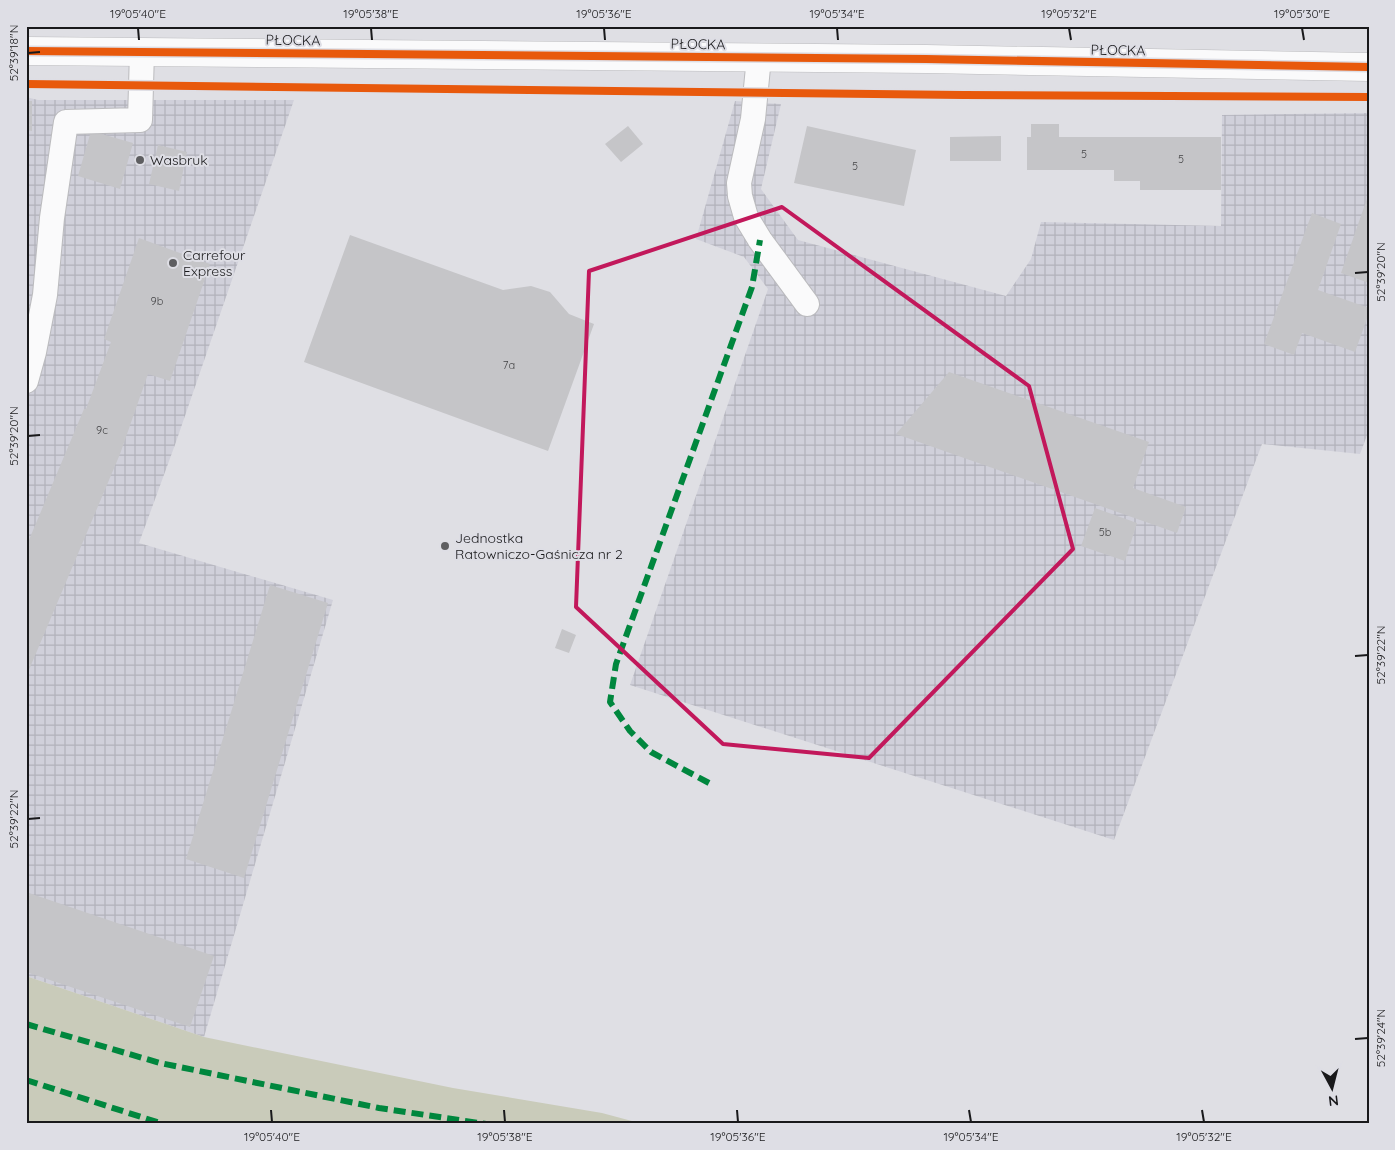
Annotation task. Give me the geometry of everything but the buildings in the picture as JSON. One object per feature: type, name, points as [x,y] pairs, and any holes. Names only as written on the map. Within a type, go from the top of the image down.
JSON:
[{"type":"street","name":"PŁOCKA","points":[[26,51],[945,59],[1369,67]]},
{"type":"lane","points":[[26,381],[34,352],[45,295],[52,218],[66,122],[140,120],[142,52]]},
{"type":"lane","points":[[759,57],[753,119],[739,183],[740,196],[746,217],[760,240],[807,304]]},
{"type":"highlighted area","points":[[782,207],[1029,386],[1073,549],[869,758],[723,744],[576,607],[589,271]]},
{"type":"shaded area","points":[[26,97],[38,100],[294,100],[176,442],[139,543],[333,600],[204,1037],[26,976]]},
{"type":"shaded area","points":[[735,101],[781,104],[761,189],[798,240],[1006,296],[1031,259],[1041,222],[1221,226],[1222,115],[1369,113],[1369,430],[1360,454],[1262,444],[1114,840],[630,685],[768,289],[744,257],[696,239]]},
{"type":"green space","points":[[26,976],[204,1037],[453,1088],[602,1113],[643,1124],[26,1124]]},
{"type":"marked path","points":[[709,783],[651,752],[630,731],[610,702],[616,664],[752,287],[760,240]]},
{"type":"marked path","points":[[26,1024],[160,1063],[379,1108],[486,1124]]},
{"type":"marked path","points":[[26,1080],[163,1124]]},
{"type":"cycle path","points":[[26,51],[926,59],[1369,67]]},
{"type":"cycle path","points":[[26,84],[963,95],[1369,97]]},
{"type":"place","name":"Wasbruk","points":[[140,160]]},
{"type":"place","name":"Carrefour Express","points":[[173,263]]},
{"type":"place","name":"Jednostka Ratowniczo-Gaśnicza nr 2","points":[[445,546]]}]
